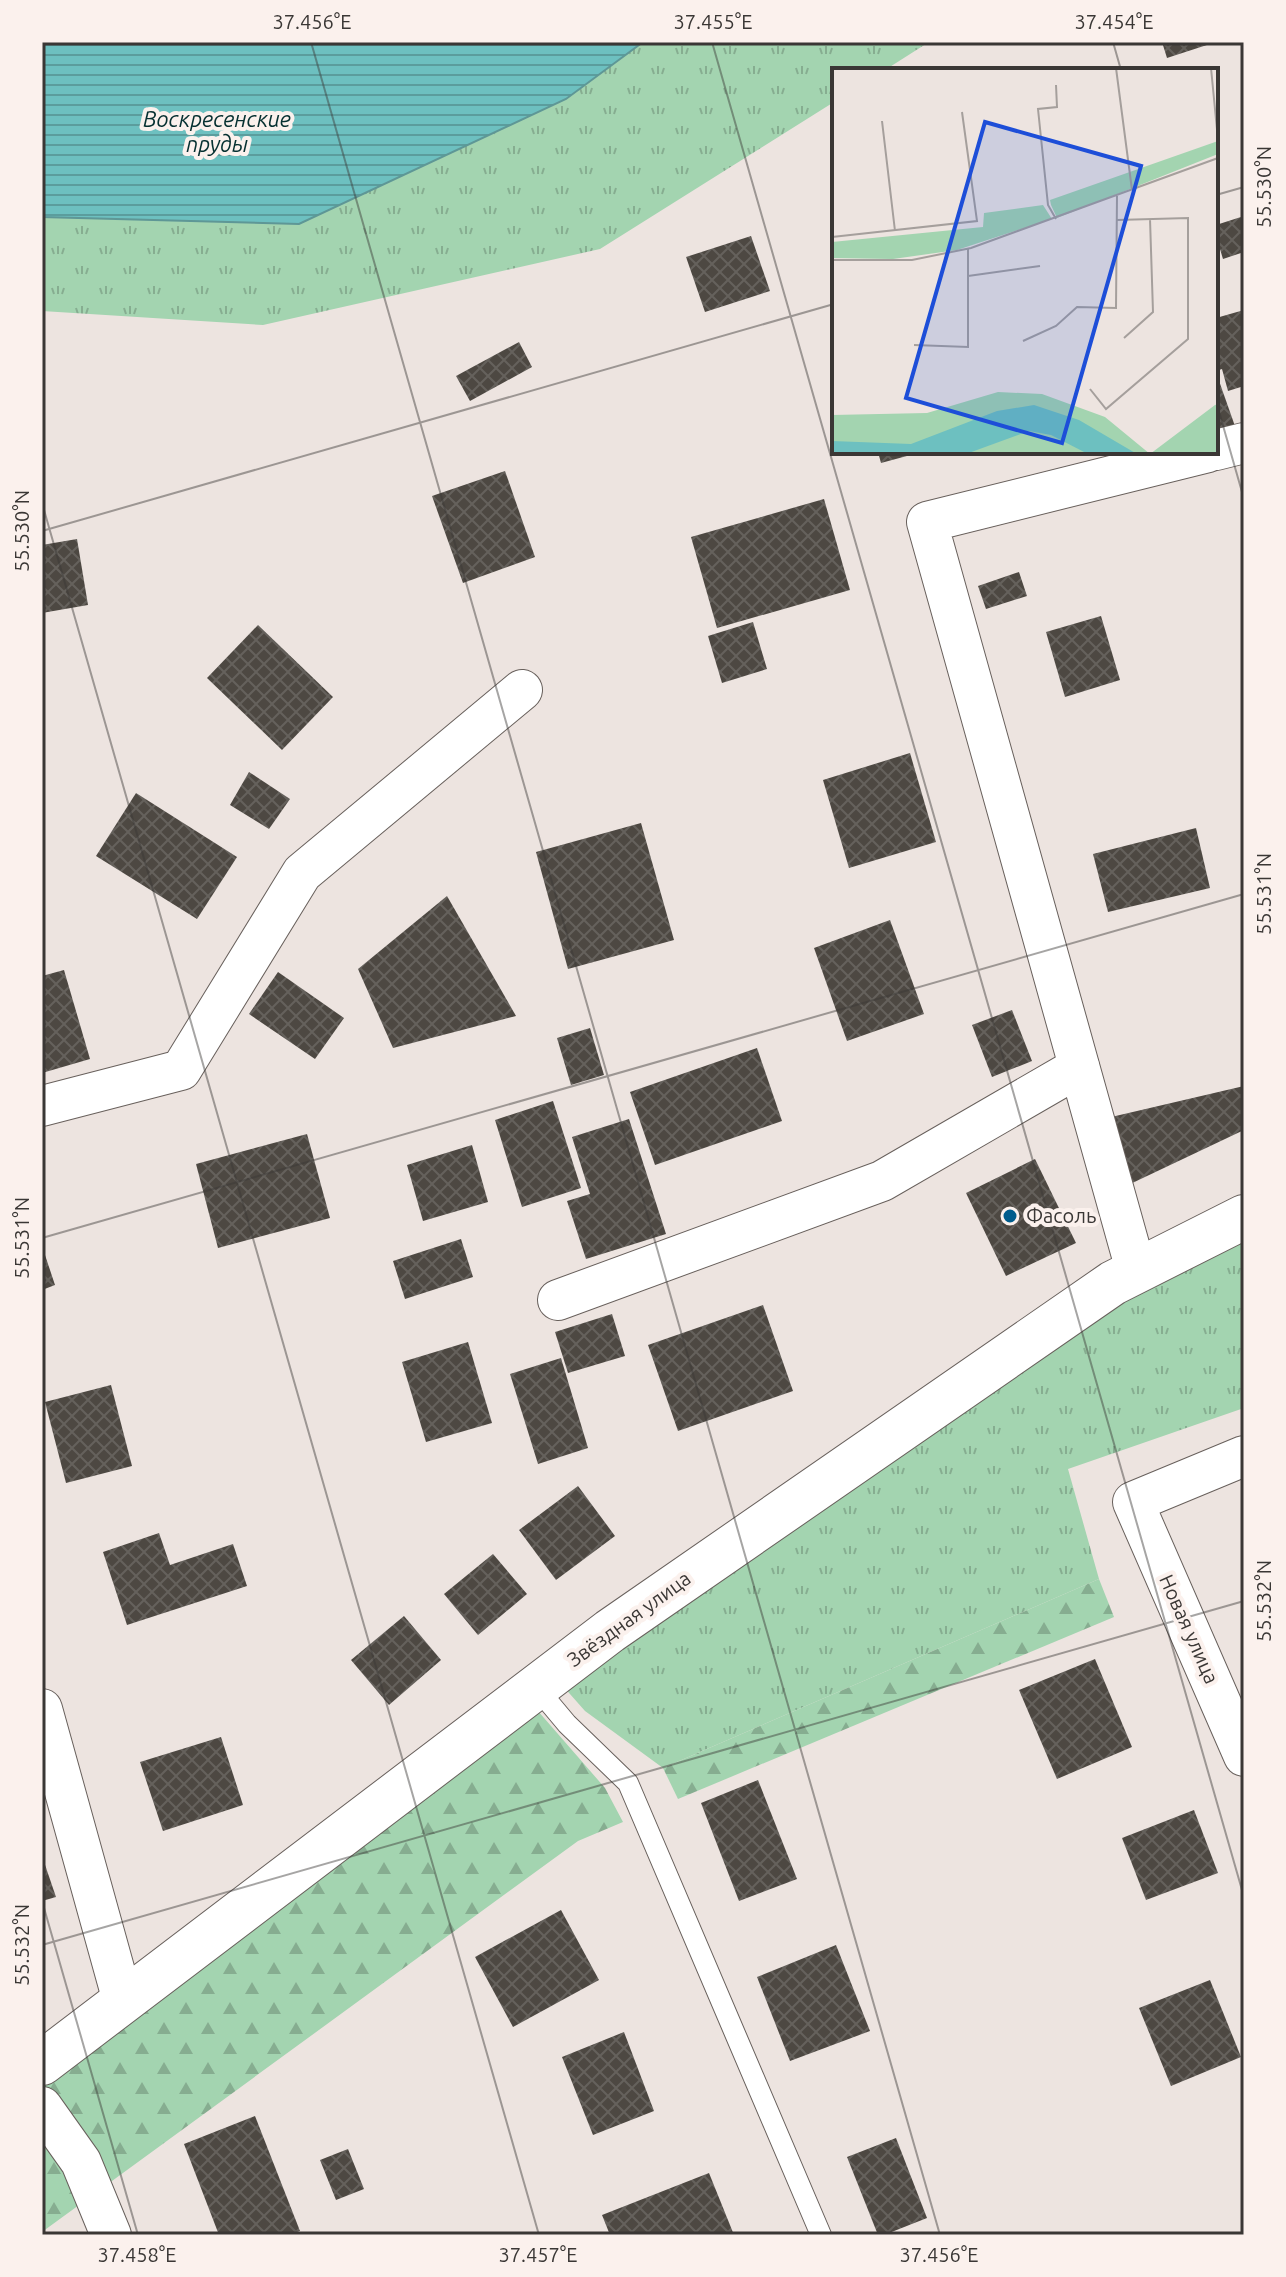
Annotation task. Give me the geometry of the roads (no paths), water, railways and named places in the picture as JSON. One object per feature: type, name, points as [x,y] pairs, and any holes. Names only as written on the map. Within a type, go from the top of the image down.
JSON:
[{"type":"street","points":[[1218,450],[1244,443]]},
{"type":"street","points":[[1136,1270],[927,522],[1200,454]]},
{"type":"street","points":[[42,1106],[181,1070],[302,873],[522,690]]},
{"type":"street","points":[[558,1300],[882,1181],[1079,1067]]},
{"type":"street","name":"Звёздная улица","points":[[42,2063],[610,1631],[1113,1283],[1244,1217]]},
{"type":"street","name":"Новая улица","points":[[1244,1456],[1133,1502],[1244,1756]]},
{"type":"street","points":[[42,1709],[57,1822],[123,2001]]},
{"type":"street","points":[[42,2107],[81,2162],[111,2235]]},
{"type":"lane","points":[[536,1687],[567,1724],[628,1783],[821,2235]]},
{"type":"water","name":"Воскресенские пруды","points":[[42,42],[643,42],[566,99],[299,224],[42,217]]},
{"type":"place","name":"Фасоль","points":[[1010,1216]]}]
